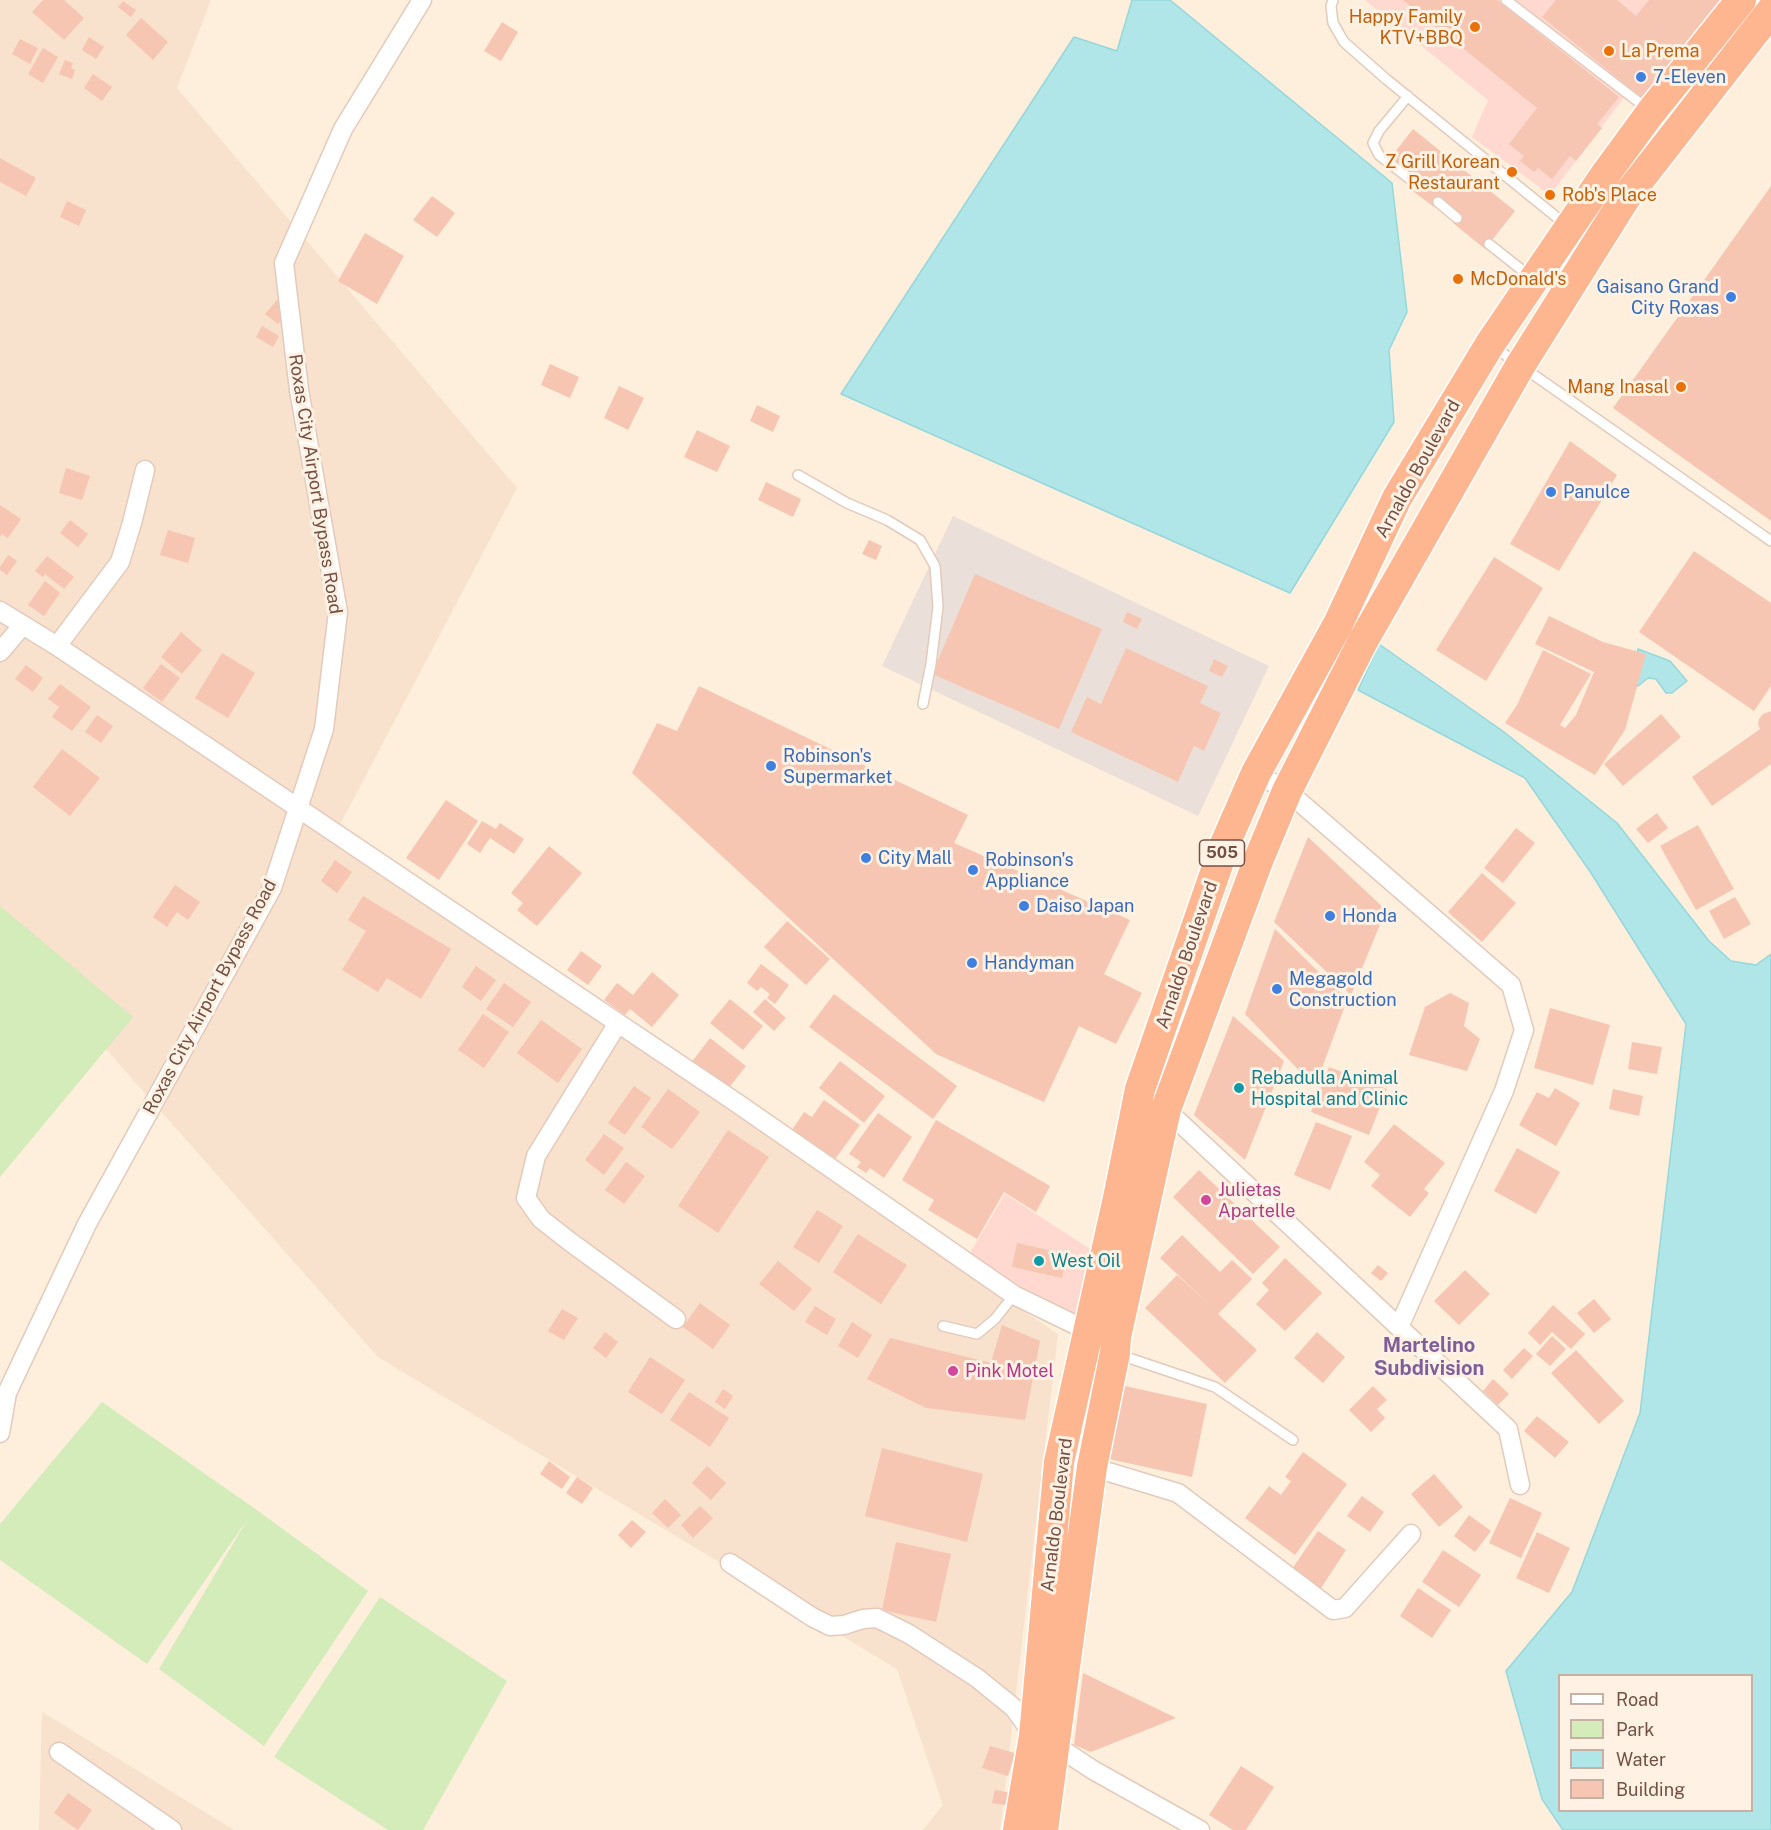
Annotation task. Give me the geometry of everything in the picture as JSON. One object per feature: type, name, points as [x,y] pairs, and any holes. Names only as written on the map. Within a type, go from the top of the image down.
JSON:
[{"type":"highway","name":"Arnaldo Boulevard","points":[[1018,1830],[1045,1740],[1092,1467],[1118,1198],[1140,1089],[1225,843],[1256,773],[1338,624],[1398,498],[1490,344],[1607,172],[1651,112],[1741,0]]},
{"type":"highway","name":"Arnaldo Boulevard","points":[[1042,1830],[1059,1462],[1106,1340],[1166,1109],[1258,861],[1287,791],[1363,640],[1520,366],[1626,197],[1771,11]]},
{"type":"street","name":"Roxas City Airport Bypass Road","points":[[0,1433],[7,1394],[87,1224],[272,888],[324,729],[338,612],[298,390],[284,264],[343,129],[422,0]]},
{"type":"street","points":[[57,646],[120,562],[145,470]]},
{"type":"street","points":[[0,611],[57,646],[618,1023],[1014,1294],[1106,1340]]},
{"type":"street","points":[[0,652],[22,625]]},
{"type":"street","points":[[1256,773],[1287,791],[1511,985],[1524,1030],[1504,1090],[1399,1327]]},
{"type":"street","points":[[618,1023],[536,1156],[526,1198],[542,1219],[560,1234],[676,1319]]},
{"type":"street","points":[[1140,1089],[1166,1109],[1508,1430],[1520,1485]]},
{"type":"street","points":[[1059,1462],[1092,1467],[1178,1493],[1333,1610],[1345,1608],[1411,1534]]},
{"type":"street","points":[[730,1563],[812,1617],[830,1626],[843,1625],[862,1618],[877,1618],[909,1634],[977,1678],[1014,1708],[1045,1740],[1093,1770],[1200,1830]]},
{"type":"street","points":[[59,1752],[172,1830]]},
{"type":"lane","points":[[1333,0],[1331,6],[1333,23],[1344,42],[1570,227]]},
{"type":"lane","points":[[1512,2],[1651,112]]},
{"type":"lane","points":[[1408,96],[1379,131],[1373,143],[1379,155],[1415,183]]},
{"type":"lane","points":[[1438,202],[1457,218]]},
{"type":"lane","points":[[1489,244],[1534,279]]},
{"type":"lane","points":[[1490,344],[1771,541]]},
{"type":"lane","points":[[798,475],[847,503],[887,520],[920,540],[935,566],[939,607],[923,704]]},
{"type":"lane","points":[[943,1326],[977,1334],[995,1319],[1014,1294]]},
{"type":"lane","points":[[1106,1340],[1215,1387],[1293,1440]]},
{"type":"shaded area","points":[[0,0],[211,0],[177,88],[517,488],[334,836],[926,1246],[1058,1334],[1000,1830],[923,1830],[943,1805],[897,1669],[378,1357],[0,929]]},
{"type":"shaded area","points":[[1365,0],[1698,0],[1550,195],[1472,137],[1488,100]]},
{"type":"shaded area","points":[[953,516],[1269,666],[1198,816],[882,666]]},
{"type":"shaded area","points":[[1005,1194],[1095,1252],[1081,1317],[1058,1311],[970,1253]]},
{"type":"shaded area","points":[[42,1712],[234,1830],[39,1830]]},
{"type":"green space","points":[[0,906],[133,1017],[0,1177]]},
{"type":"green space","points":[[102,1402],[368,1591],[264,1746],[159,1669],[247,1520],[147,1664],[0,1560],[0,1524]]},
{"type":"green space","points":[[380,1597],[507,1681],[423,1830],[388,1830],[274,1757]]},
{"type":"water","points":[[1132,0],[1170,0],[1392,183],[1407,312],[1389,350],[1394,422],[1290,593],[841,394],[1074,37],[1117,51]]},
{"type":"water","points":[[1379,644],[1504,732],[1617,823],[1709,941],[1731,961],[1756,965],[1771,954],[1771,1830],[1563,1830],[1542,1799],[1506,1671],[1572,1592],[1640,1413],[1686,1024],[1591,873],[1525,778],[1358,690]]},
{"type":"water","points":[[1638,649],[1670,661],[1687,681],[1672,693],[1666,693],[1656,679],[1648,678],[1638,686],[1630,682]]},
{"type":"building","points":[[43,0],[64,0],[84,18],[64,40],[32,12]]},
{"type":"building","points":[[1403,0],[1497,0],[1619,97],[1597,124],[1602,128],[1576,161],[1570,156],[1552,179],[1538,168],[1534,172],[1520,161],[1524,156],[1509,144],[1537,108]]},
{"type":"building","points":[[1556,0],[1617,0],[1636,16],[1649,0],[1726,0],[1645,100],[1542,17]]},
{"type":"building","points":[[123,1],[136,10],[131,17],[118,7]]},
{"type":"building","points":[[141,18],[168,42],[153,60],[126,35]]},
{"type":"building","points":[[502,22],[518,32],[501,61],[484,51]]},
{"type":"building","points":[[89,37],[104,47],[96,59],[82,50]]},
{"type":"building","points":[[20,39],[38,48],[30,64],[12,54]]},
{"type":"building","points":[[43,48],[58,57],[43,83],[28,74]]},
{"type":"building","points":[[65,60],[73,63],[71,68],[75,70],[72,79],[59,74]]},
{"type":"building","points":[[93,74],[112,87],[102,101],[84,88]]},
{"type":"building","points":[[1413,129],[1515,211],[1485,249],[1453,223],[1460,215],[1440,199],[1434,207],[1410,189],[1418,179],[1391,157]]},
{"type":"building","points":[[0,158],[36,178],[26,196],[0,182]]},
{"type":"building","name":"Gaisano Grand City Roxas","points":[[1771,186],[1771,521],[1613,408]]},
{"type":"building","points":[[432,196],[455,213],[437,237],[413,220]]},
{"type":"building","points":[[67,201],[86,210],[79,226],[60,217]]},
{"type":"building","points":[[365,233],[404,256],[377,304],[338,281]]},
{"type":"building","points":[[277,300],[289,311],[278,324],[265,314]]},
{"type":"building","points":[[262,326],[279,336],[273,347],[256,337]]},
{"type":"building","points":[[550,364],[579,377],[570,398],[541,385]]},
{"type":"building","points":[[619,386],[644,398],[628,430],[604,418]]},
{"type":"building","points":[[757,405],[780,416],[773,432],[750,421]]},
{"type":"building","points":[[697,430],[730,446],[717,472],[684,457]]},
{"type":"building","points":[[1570,441],[1617,475],[1559,571],[1510,544]]},
{"type":"building","points":[[66,468],[90,476],[82,500],[59,493]]},
{"type":"building","points":[[766,482],[801,499],[793,517],[758,500]]},
{"type":"building","points":[[0,505],[21,519],[8,538],[2,534],[0,537]]},
{"type":"building","points":[[70,520],[88,534],[78,547],[60,533]]},
{"type":"building","points":[[168,530],[195,538],[188,563],[160,555]]},
{"type":"building","points":[[869,540],[882,546],[876,560],[862,554]]},
{"type":"building","points":[[1694,551],[1771,603],[1771,686],[1754,711],[1639,632]]},
{"type":"building","points":[[8,555],[17,561],[7,575],[0,570],[0,567]]},
{"type":"building","points":[[47,556],[74,577],[64,589],[45,574],[43,577],[35,571]]},
{"type":"building","points":[[1494,557],[1543,588],[1486,681],[1436,650]]},
{"type":"building","points":[[975,574],[1102,629],[1059,729],[932,674]]},
{"type":"building","points":[[45,581],[60,593],[44,616],[28,605]]},
{"type":"building","points":[[1127,612],[1142,619],[1137,629],[1123,622]]},
{"type":"building","points":[[1549,616],[1603,642],[1646,654],[1625,730],[1595,775],[1505,723],[1517,705],[1543,650],[1591,674],[1560,725],[1565,728],[1576,715],[1594,672],[1535,644]]},
{"type":"building","points":[[181,632],[202,650],[182,674],[161,657]]},
{"type":"building","points":[[1126,648],[1208,686],[1200,703],[1221,713],[1204,751],[1194,746],[1178,782],[1071,732],[1087,697],[1101,704]]},
{"type":"building","points":[[222,653],[255,673],[228,718],[195,698]]},
{"type":"building","points":[[1214,659],[1228,666],[1222,677],[1209,671]]},
{"type":"building","points":[[161,664],[180,678],[162,702],[143,688]]},
{"type":"building","points":[[26,665],[43,678],[33,692],[15,679]]},
{"type":"building","points":[[60,684],[91,707],[72,731],[52,717],[59,707],[48,699]]},
{"type":"building","points":[[699,686],[968,815],[954,843],[1130,920],[1104,974],[1142,993],[1116,1044],[1079,1026],[1044,1102],[936,1054],[632,773],[657,723],[677,731]]},
{"type":"building","points":[[1771,711],[1771,764],[1712,806],[1692,777],[1760,729],[1759,719],[1763,714]]},
{"type":"building","points":[[1661,714],[1681,737],[1623,786],[1604,764]]},
{"type":"building","points":[[97,715],[113,726],[101,743],[85,732]]},
{"type":"building","points":[[62,749],[100,778],[70,816],[33,787]]},
{"type":"building","points":[[446,800],[478,821],[439,880],[406,858]]},
{"type":"building","points":[[1657,813],[1668,828],[1648,843],[1636,829]]},
{"type":"building","points":[[482,821],[496,829],[500,823],[524,839],[514,854],[490,838],[480,853],[467,844]]},
{"type":"building","points":[[1698,825],[1734,889],[1696,910],[1660,846]]},
{"type":"building","points":[[1516,828],[1535,843],[1503,883],[1484,868]]},
{"type":"building","name":"Honda","points":[[1308,837],[1386,910],[1351,995],[1274,922]]},
{"type":"building","points":[[549,846],[582,873],[537,926],[517,910],[523,903],[511,893]]},
{"type":"building","points":[[335,860],[352,872],[337,893],[321,881]]},
{"type":"building","points":[[1482,873],[1516,903],[1482,942],[1448,912]]},
{"type":"building","points":[[175,885],[200,902],[188,920],[177,912],[167,927],[153,917]]},
{"type":"building","points":[[363,896],[451,949],[421,999],[387,978],[378,992],[342,970],[366,931],[348,920]]},
{"type":"building","points":[[1735,897],[1751,924],[1724,939],[1709,911]]},
{"type":"building","points":[[787,921],[830,959],[806,985],[764,947]]},
{"type":"building","points":[[1275,929],[1347,1000],[1315,1087],[1245,1014]]},
{"type":"building","points":[[581,951],[602,966],[588,985],[567,970]]},
{"type":"building","points":[[761,964],[789,985],[775,1004],[767,998],[770,994],[761,987],[757,991],[747,983]]},
{"type":"building","points":[[476,966],[496,980],[481,1001],[462,987]]},
{"type":"building","points":[[652,972],[679,995],[652,1027],[630,1009],[625,1015],[604,1000],[617,983],[633,995]]},
{"type":"building","points":[[504,983],[531,1002],[513,1027],[486,1009]]},
{"type":"building","points":[[1450,993],[1469,1003],[1464,1026],[1480,1039],[1467,1071],[1409,1055],[1425,1007]]},
{"type":"building","points":[[834,994],[957,1086],[933,1119],[809,1027]]},
{"type":"building","points":[[730,999],[763,1026],[743,1050],[710,1023]]},
{"type":"building","points":[[765,999],[786,1018],[774,1031],[753,1012]]},
{"type":"building","points":[[1550,1008],[1610,1025],[1593,1085],[1534,1068]]},
{"type":"building","points":[[483,1014],[509,1032],[484,1068],[458,1050]]},
{"type":"building","name":"Rebadulla Animal Hospital and Clinic","points":[[1233,1016],[1284,1061],[1245,1160],[1194,1115]]},
{"type":"building","points":[[541,1020],[582,1049],[558,1083],[517,1053]]},
{"type":"building","points":[[710,1038],[746,1066],[724,1094],[688,1067]]},
{"type":"building","points":[[1632,1042],[1662,1047],[1657,1074],[1628,1069]]},
{"type":"building","points":[[840,1061],[885,1096],[864,1123],[819,1088]]},
{"type":"building","points":[[1329,1067],[1387,1089],[1369,1135],[1311,1112]]},
{"type":"building","points":[[634,1086],[651,1098],[625,1135],[608,1123]]},
{"type":"building","points":[[1555,1088],[1580,1103],[1556,1146],[1519,1125],[1537,1092],[1549,1098]]},
{"type":"building","points":[[668,1089],[700,1112],[672,1149],[641,1127]]},
{"type":"building","points":[[1613,1089],[1643,1096],[1639,1116],[1609,1109]]},
{"type":"building","points":[[824,1100],[860,1125],[830,1166],[811,1152],[815,1146],[792,1130],[804,1112],[812,1117]]},
{"type":"building","points":[[878,1113],[912,1137],[884,1178],[870,1168],[866,1173],[857,1167],[861,1162],[849,1154]]},
{"type":"building","points":[[936,1120],[1050,1186],[1036,1212],[1004,1192],[977,1239],[928,1210],[934,1200],[902,1180]]},
{"type":"building","points":[[1316,1122],[1352,1136],[1330,1190],[1294,1175]]},
{"type":"building","points":[[1394,1124],[1445,1163],[1424,1189],[1429,1193],[1410,1217],[1371,1186],[1380,1175],[1364,1162]]},
{"type":"building","points":[[728,1130],[769,1157],[718,1233],[678,1206]]},
{"type":"building","points":[[604,1134],[624,1148],[604,1175],[585,1160]]},
{"type":"building","points":[[1517,1148],[1560,1172],[1536,1214],[1494,1191]]},
{"type":"building","points":[[626,1162],[645,1176],[624,1204],[605,1190]]},
{"type":"building","points":[[1199,1170],[1280,1247],[1253,1274],[1173,1197]]},
{"type":"building","points":[[817,1210],[843,1226],[819,1263],[793,1247]]},
{"type":"building","points":[[858,1234],[907,1265],[881,1304],[833,1272]]},
{"type":"building","points":[[1182,1235],[1220,1272],[1232,1260],[1252,1279],[1218,1314],[1257,1350],[1225,1383],[1145,1308],[1177,1275],[1212,1307],[1160,1258]]},
{"type":"building","name":"West Oil","points":[[1017,1243],[1067,1254],[1062,1278],[1012,1267]]},
{"type":"building","points":[[1285,1258],[1322,1293],[1285,1331],[1256,1304],[1269,1290],[1262,1283]]},
{"type":"building","points":[[778,1261],[812,1289],[794,1311],[759,1284]]},
{"type":"building","points":[[1378,1265],[1388,1273],[1381,1281],[1371,1273]]},
{"type":"building","points":[[1465,1270],[1490,1294],[1459,1325],[1434,1301]]},
{"type":"building","points":[[1594,1299],[1611,1319],[1594,1333],[1577,1313]]},
{"type":"building","points":[[700,1303],[730,1325],[713,1349],[683,1327]]},
{"type":"building","points":[[1553,1305],[1585,1334],[1571,1349],[1552,1332],[1540,1345],[1528,1333]]},
{"type":"building","points":[[815,1306],[836,1319],[827,1335],[805,1322]]},
{"type":"building","points":[[562,1309],[578,1318],[564,1340],[548,1331]]},
{"type":"building","points":[[852,1322],[872,1335],[858,1358],[838,1346]]},
{"type":"building","name":"Pink Motel","points":[[1002,1325],[1040,1341],[1025,1420],[926,1408],[867,1379],[890,1338],[991,1363]]},
{"type":"building","points":[[605,1332],[618,1342],[606,1358],[593,1348]]},
{"type":"building","points":[[1317,1332],[1345,1357],[1323,1383],[1294,1358]]},
{"type":"building","points":[[1552,1336],[1566,1349],[1550,1366],[1536,1354]]},
{"type":"building","points":[[1524,1348],[1533,1356],[1512,1379],[1503,1370]]},
{"type":"building","points":[[1576,1350],[1624,1401],[1599,1424],[1551,1373]]},
{"type":"building","points":[[650,1357],[685,1380],[662,1414],[628,1392]]},
{"type":"building","points":[[1493,1379],[1509,1394],[1498,1405],[1483,1391]]},
{"type":"building","points":[[1120,1385],[1207,1404],[1192,1477],[1104,1458]]},
{"type":"building","points":[[1373,1386],[1387,1400],[1377,1409],[1385,1418],[1371,1432],[1349,1410]]},
{"type":"building","points":[[723,1389],[733,1396],[725,1409],[715,1402]]},
{"type":"building","points":[[689,1392],[729,1418],[710,1447],[670,1420]]},
{"type":"building","points":[[1537,1416],[1569,1442],[1555,1458],[1524,1431]]},
{"type":"building","points":[[882,1448],[983,1474],[967,1542],[865,1516]]},
{"type":"building","points":[[1303,1452],[1347,1484],[1295,1555],[1245,1518],[1269,1486],[1281,1495],[1291,1481],[1285,1477]]},
{"type":"building","points":[[549,1461],[570,1477],[562,1489],[540,1474]]},
{"type":"building","points":[[707,1466],[726,1483],[711,1500],[692,1483]]},
{"type":"building","points":[[1434,1474],[1463,1507],[1439,1527],[1411,1494]]},
{"type":"building","points":[[577,1477],[593,1488],[582,1504],[566,1493]]},
{"type":"building","points":[[1362,1496],[1384,1512],[1370,1532],[1347,1516]]},
{"type":"building","points":[[1510,1498],[1542,1513],[1521,1558],[1489,1543]]},
{"type":"building","points":[[665,1499],[681,1515],[668,1528],[652,1513]]},
{"type":"building","points":[[700,1506],[713,1518],[693,1538],[681,1525]]},
{"type":"building","points":[[1469,1515],[1491,1531],[1475,1552],[1454,1536]]},
{"type":"building","points":[[632,1520],[646,1532],[631,1548],[618,1535]]},
{"type":"building","points":[[1318,1531],[1346,1550],[1321,1588],[1292,1569]]},
{"type":"building","points":[[1537,1532],[1570,1548],[1549,1593],[1516,1578]]},
{"type":"building","points":[[896,1542],[951,1554],[936,1622],[882,1610]]},
{"type":"building","points":[[1443,1550],[1481,1575],[1459,1607],[1422,1582]]},
{"type":"building","points":[[1418,1588],[1451,1610],[1432,1638],[1400,1616]]},
{"type":"building","points":[[1083,1673],[1176,1718],[1091,1752],[1074,1745]]},
{"type":"building","points":[[990,1746],[1015,1753],[1008,1776],[982,1768]]},
{"type":"building","points":[[1241,1766],[1274,1787],[1246,1830],[1233,1830],[1209,1815]]},
{"type":"building","points":[[995,1790],[1012,1793],[1010,1806],[992,1803]]},
{"type":"building","points":[[68,1793],[92,1810],[78,1830],[54,1813]]},
{"type":"place","name":"Happy Family KTV+BBQ","points":[[1475,27]]},
{"type":"place","name":"La Prema","points":[[1609,51]]},
{"type":"place","name":"7-Eleven","points":[[1641,77]]},
{"type":"place","name":"Z Grill Korean Restaurant","points":[[1512,172]]},
{"type":"place","name":"Rob's Place","points":[[1550,195]]},
{"type":"place","name":"McDonald's","points":[[1458,279]]},
{"type":"place","name":"Gaisano Grand City Roxas","points":[[1731,297]]},
{"type":"place","name":"Mang Inasal","points":[[1681,387]]},
{"type":"place","name":"Panulce","points":[[1551,492]]},
{"type":"place","name":"Robinson's Supermarket","points":[[771,766]]},
{"type":"place","name":"City Mall","points":[[866,858]]},
{"type":"place","name":"Robinson's Appliance","points":[[973,870]]},
{"type":"place","name":"Daiso Japan","points":[[1024,906]]},
{"type":"place","name":"Honda","points":[[1330,916]]},
{"type":"place","name":"Handyman","points":[[972,963]]},
{"type":"place","name":"Megagold Construction","points":[[1277,989]]},
{"type":"place","name":"Rebadulla Animal Hospital and Clinic","points":[[1239,1088]]},
{"type":"place","name":"Julietas Apartelle","points":[[1206,1200]]},
{"type":"place","name":"West Oil","points":[[1039,1261]]},
{"type":"place","name":"Pink Motel","points":[[953,1371]]},
{"type":"district","name":"Martelino Subdivision","points":[[1429,1358]]}]
